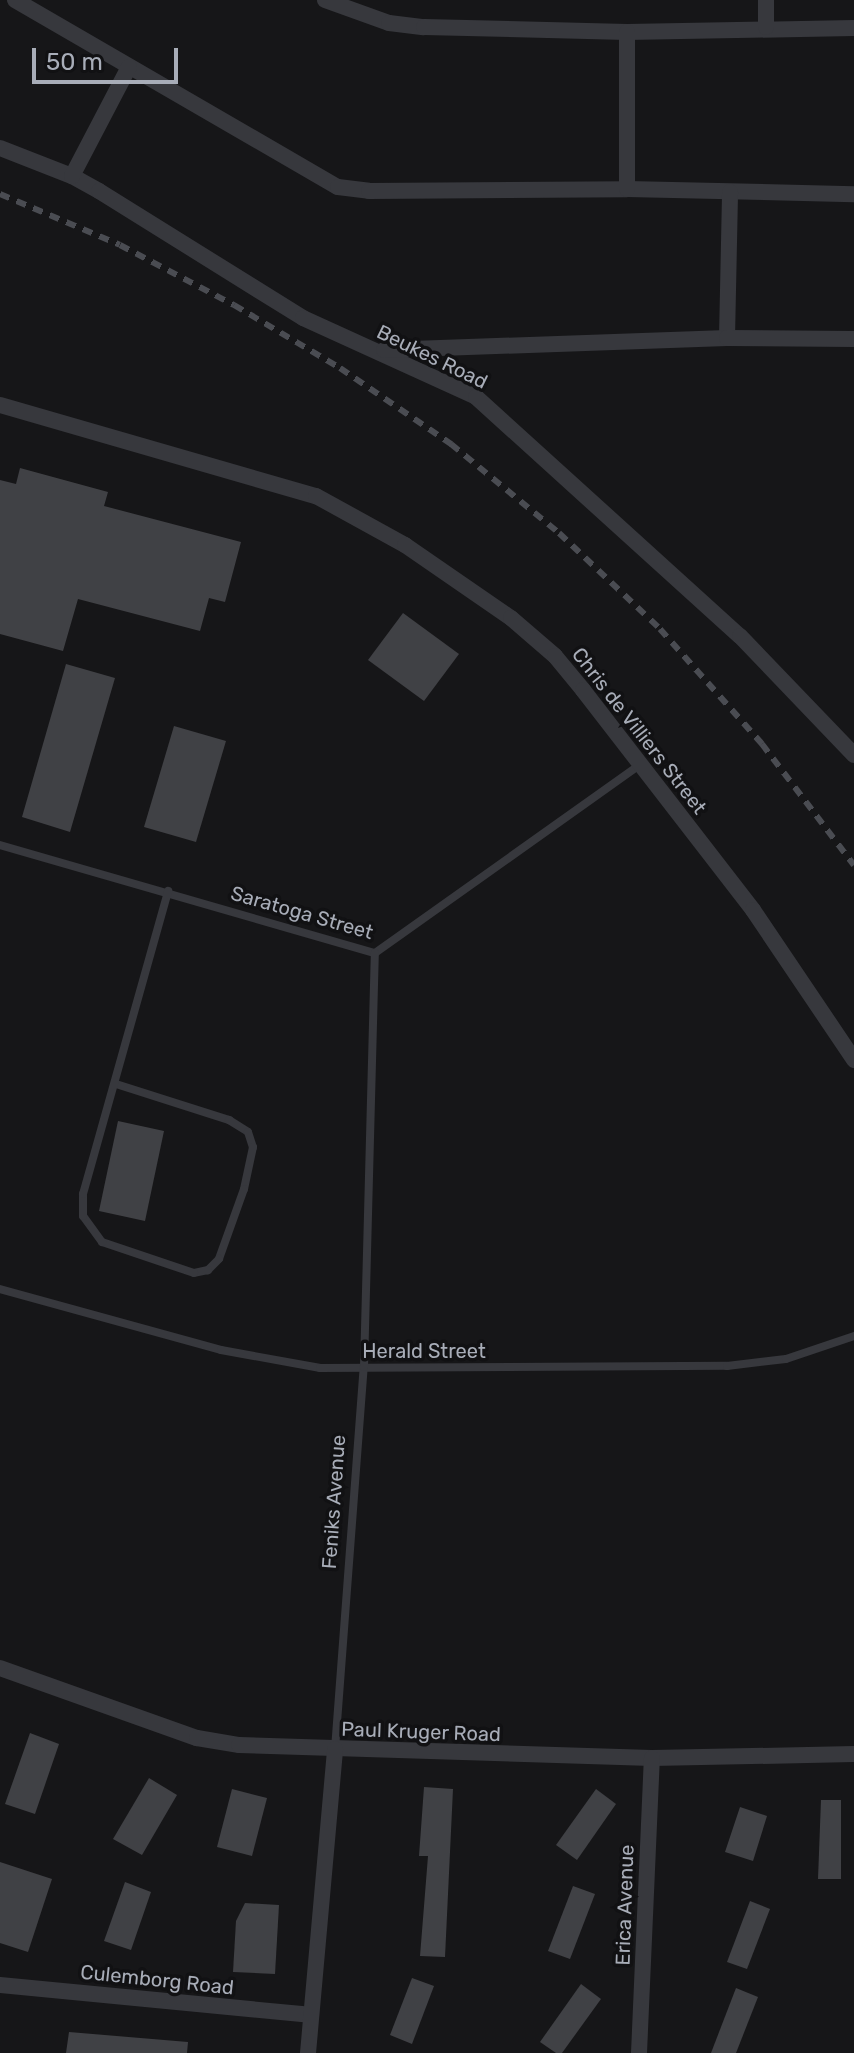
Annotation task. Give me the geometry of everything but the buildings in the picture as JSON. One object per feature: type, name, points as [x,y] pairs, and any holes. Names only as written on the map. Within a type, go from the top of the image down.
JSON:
[{"type":"street","points":[[15,0],[338,187],[369,191],[627,189],[854,194]]},
{"type":"street","points":[[325,0],[389,23],[627,32],[766,27],[854,28]]},
{"type":"street","points":[[766,0],[766,27]]},
{"type":"street","points":[[627,32],[627,189]]},
{"type":"street","points":[[72,176],[129,67]]},
{"type":"street","name":"Beukes Road","points":[[0,148],[72,176],[133,210],[279,305],[465,391],[500,417],[740,636],[854,755]]},
{"type":"street","points":[[727,338],[730,192]]},
{"type":"street","points":[[375,350],[727,338],[854,339]]},
{"type":"street","name":"Chris de Villiers Street","points":[[0,405],[266,480],[354,514],[472,588],[555,656],[753,910],[854,1060]]},
{"type":"street","name":"Paul Kruger Road","points":[[0,1668],[208,1740],[335,1749],[652,1758],[854,1754]]},
{"type":"street","name":"Feniks Avenue","points":[[308,2053],[335,1749]]},
{"type":"street","name":"Erica Avenue","points":[[639,2053],[652,1758]]},
{"type":"street","name":"Culemborg Road","points":[[0,1985],[310,2015]]},
{"type":"lane","name":"Saratoga Street","points":[[0,845],[375,953],[640,765]]},
{"type":"lane","points":[[116,1084],[229,1120],[248,1132],[253,1147],[244,1189],[219,1259],[208,1270],[194,1273],[117,1249],[102,1242],[83,1216],[83,1194],[168,891]]},
{"type":"lane","name":"Feniks Avenue","points":[[335,1749],[364,1367],[375,953]]},
{"type":"lane","name":"Herald Street","points":[[0,1289],[264,1360],[320,1368],[742,1366],[786,1359],[854,1336]]},
{"type":"railway","points":[[0,194],[120,245],[234,305],[340,368],[451,444],[559,533],[660,629],[762,744],[854,865]]}]
